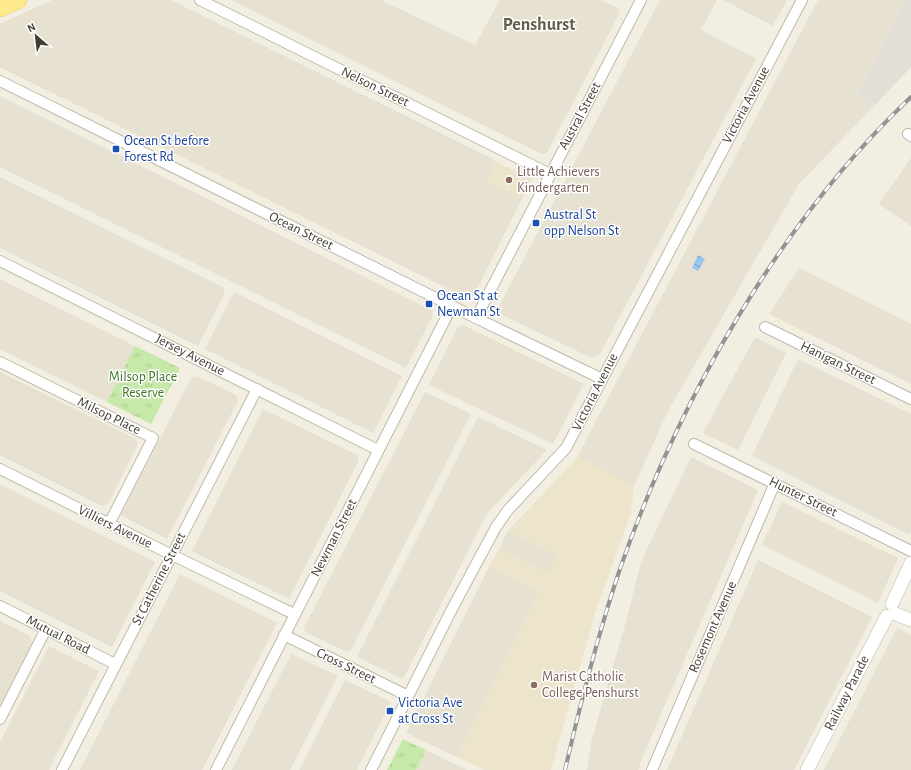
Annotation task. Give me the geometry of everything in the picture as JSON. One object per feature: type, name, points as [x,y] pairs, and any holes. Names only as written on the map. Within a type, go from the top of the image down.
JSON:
[{"type":"street","name":"Nelson Street","points":[[200,0],[550,174]]},
{"type":"street","name":"Victoria Avenue","points":[[371,770],[452,609],[496,527],[508,510],[566,448],[802,0]]},
{"type":"street","name":"Austral Street","points":[[476,318],[638,1]]},
{"type":"street","name":"Ocean Street","points":[[0,81],[476,318],[602,379]]},
{"type":"street","name":"Jersey Avenue","points":[[0,261],[378,450]]},
{"type":"street","name":"Newman Street","points":[[216,770],[452,306]]},
{"type":"street","name":"Hanigan Street","points":[[765,327],[911,399]]},
{"type":"street","name":"Milsop Place","points":[[0,362],[153,438],[109,524]]},
{"type":"street","name":"St Catherine Street","points":[[62,770],[257,389]]},
{"type":"street","name":"Hunter Street","points":[[694,444],[911,551]]},
{"type":"street","name":"Villiers Avenue","points":[[0,469],[294,614]]},
{"type":"street","name":"Rosemont Avenue","points":[[652,770],[775,483]]},
{"type":"street","name":"Railway Parade","points":[[808,770],[892,611],[911,563]]},
{"type":"street","name":"Mutual Road","points":[[0,606],[116,664]]},
{"type":"street","points":[[892,611],[911,620]]},
{"type":"street","points":[[0,719],[46,629]]},
{"type":"street","name":"Cross Street","points":[[284,635],[408,696]]},
{"type":"shaded area","points":[[52,0],[171,0],[497,161],[486,181],[522,199],[473,297],[467,298],[0,67],[0,24]]},
{"type":"shaded area","points":[[231,0],[381,0],[475,45],[500,0],[601,0],[618,8],[620,12],[547,153],[542,154]]},
{"type":"shaded area","points":[[660,0],[717,0],[701,30],[756,59],[600,354],[592,358],[496,312]]},
{"type":"shaded area","points":[[723,0],[787,0],[773,26]]},
{"type":"shaded area","points":[[818,0],[905,0],[856,94],[875,105],[799,184],[668,411],[634,486],[577,457]]},
{"type":"shaded area","points":[[905,0],[911,0],[911,67],[875,105],[856,95]]},
{"type":"shaded area","points":[[0,96],[431,310],[433,315],[406,368],[0,167]]},
{"type":"shaded area","points":[[911,158],[911,226],[879,204]]},
{"type":"shaded area","name":"Little Achievers Kindergarten","points":[[497,162],[533,179],[522,199],[486,181]]},
{"type":"shaded area","points":[[0,177],[223,287],[225,292],[198,346],[0,248]]},
{"type":"shaded area","points":[[799,268],[911,324],[911,384],[769,314]]},
{"type":"shaded area","points":[[0,279],[135,346],[107,402],[0,349]]},
{"type":"shaded area","points":[[234,292],[402,376],[373,433],[205,349]]},
{"type":"shaded area","points":[[463,325],[584,384],[553,444],[429,385],[458,327]]},
{"type":"shaded area","points":[[755,337],[786,353],[738,450],[703,433]]},
{"type":"shaded area","points":[[798,359],[911,414],[911,531],[909,535],[752,456]]},
{"type":"shaded area","points":[[0,372],[136,439],[138,444],[108,504],[102,506],[0,455]]},
{"type":"shaded area","points":[[197,376],[236,395],[238,401],[167,539],[121,515],[191,378]]},
{"type":"shaded area","points":[[425,392],[471,414],[351,650],[347,652],[305,632],[304,628]]},
{"type":"shaded area","points":[[263,409],[357,455],[359,460],[289,599],[192,551]]},
{"type":"shaded area","points":[[478,417],[547,450],[488,512],[403,679],[357,657]]},
{"type":"shaded area","name":"Marist Catholic College Penshurst","points":[[577,457],[634,486],[631,513],[595,613],[551,770],[484,770],[457,757],[539,592],[489,567],[499,549],[548,573],[557,555],[508,531]]},
{"type":"shaded area","points":[[691,457],[758,490],[638,770],[587,770],[591,743],[627,618],[641,562]]},
{"type":"shaded area","points":[[0,484],[155,562],[112,647],[0,591]]},
{"type":"shaded area","points":[[782,502],[898,558],[878,603],[762,545]]},
{"type":"shaded area","points":[[508,531],[558,555],[548,573],[499,549]]},
{"type":"shaded area","points":[[758,560],[872,617],[794,770],[667,770]]},
{"type":"shaded area","points":[[489,567],[539,592],[457,757],[406,733]]},
{"type":"shaded area","points":[[180,574],[277,623],[202,770],[80,770]]},
{"type":"shaded area","points":[[0,621],[30,636],[32,643],[0,706]]},
{"type":"shaded area","points":[[897,628],[911,635],[911,770],[824,770]]},
{"type":"shaded area","points":[[49,646],[99,671],[49,770],[0,770],[0,742]]},
{"type":"shaded area","points":[[291,654],[338,676],[290,770],[232,770]]},
{"type":"shaded area","points":[[345,680],[391,702],[357,770],[299,770]]},
{"type":"shaded area","points":[[426,750],[467,770],[416,770]]},
{"type":"green space","name":"Milsop Place Reserve","points":[[135,346],[180,368],[151,424],[107,402]]},
{"type":"green space","points":[[403,739],[426,750],[416,770],[387,770]]},
{"type":"water","points":[[698,255],[705,259],[698,271],[692,268]]},
{"type":"railway","points":[[565,770],[590,667],[621,566],[645,503],[673,439],[704,376],[739,315],[778,255],[819,199],[864,146],[911,97]]},
{"type":"place","name":"Ocean St before Forest Rd","points":[[116,149]]},
{"type":"place","name":"Little Achievers Kindergarten","points":[[509,180]]},
{"type":"place","name":"Austral St opp Nelson St","points":[[536,223]]},
{"type":"place","name":"Ocean St at Newman St","points":[[429,304]]},
{"type":"place","name":"Marist Catholic College Penshurst","points":[[534,685]]},
{"type":"place","name":"Victoria Ave at Cross St","points":[[390,711]]},
{"type":"district","name":"Penshurst","points":[[539,25]]}]
